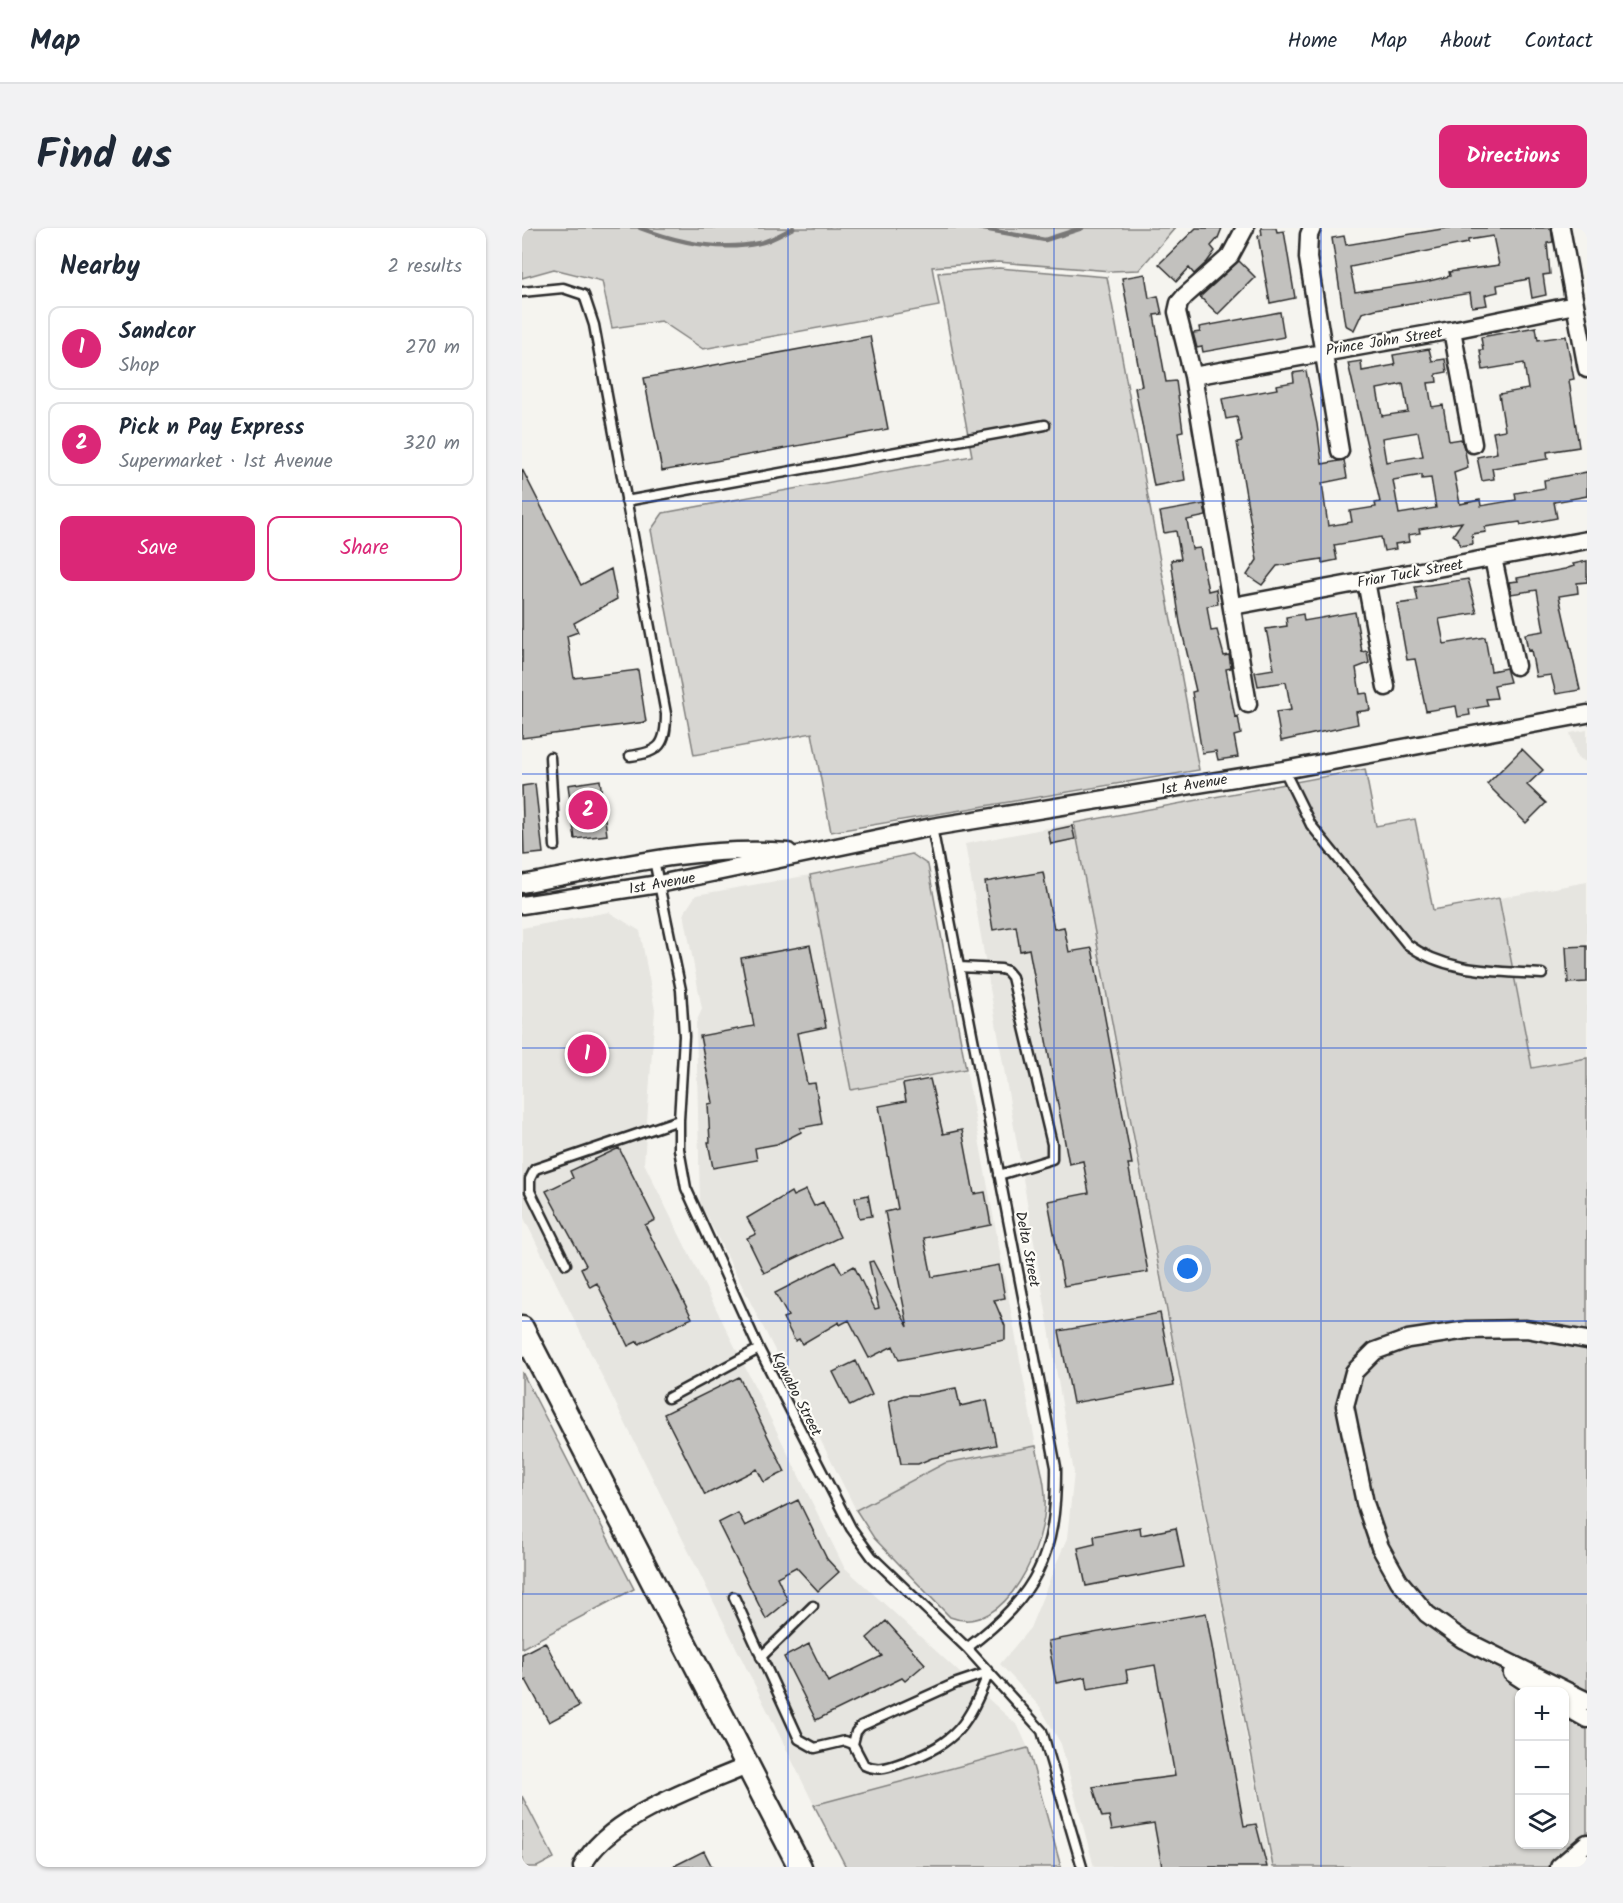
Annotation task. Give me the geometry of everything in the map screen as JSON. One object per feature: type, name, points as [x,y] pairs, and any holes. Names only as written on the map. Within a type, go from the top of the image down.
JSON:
[{"type":"main road","points":[[522,1328],[800,1867]]},
{"type":"street","points":[[1245,228],[1230,256],[1179,303],[1177,312],[1193,376],[1248,704]]},
{"type":"street","points":[[1312,228],[1309,235],[1308,258],[1340,451]]},
{"type":"street","points":[[1561,228],[1587,369]]},
{"type":"street","name":"Prince John Street","points":[[1193,376],[1323,351],[1452,330],[1575,305]]},
{"type":"street","points":[[1452,330],[1473,444]]},
{"type":"street","name":"Friar Tuck Street","points":[[1233,606],[1587,540]]},
{"type":"street","points":[[1493,558],[1516,666]]},
{"type":"street","points":[[1366,581],[1386,687]]},
{"type":"street","name":"1st Avenue","points":[[522,905],[659,884],[932,827],[1284,770],[1584,717]]},
{"type":"street","name":"1st Avenue","points":[[522,884],[654,860],[752,849],[801,854]]},
{"type":"street","points":[[1587,1340],[1526,1329],[1467,1330],[1408,1339],[1375,1351],[1354,1372],[1345,1406],[1365,1503],[1380,1547],[1399,1581],[1427,1614],[1462,1639],[1502,1661],[1516,1664],[1587,1701]]},
{"type":"street","points":[[1502,1661],[1514,1675],[1533,1687]]},
{"type":"street","points":[[1569,1709],[1587,1719]]},
{"type":"street","points":[[582,1867],[598,1847],[621,1825],[667,1801],[747,1766]]},
{"type":"street","points":[[1559,1867],[1587,1843]]},
{"type":"street","points":[[1581,1867],[1587,1862]]},
{"type":"lane","points":[[522,292],[563,288],[584,295],[589,304],[666,714],[666,732],[661,744],[651,753],[630,756]]},
{"type":"lane","points":[[626,501],[1045,425]]},
{"type":"lane","points":[[550,757],[555,846]]},
{"type":"lane","points":[[1284,770],[1311,825],[1407,944],[1425,958],[1448,966],[1542,974]]},
{"type":"lane","name":"Delta Street","points":[[932,827],[1056,1467],[1056,1497],[1050,1541],[1041,1567],[1026,1592],[1005,1617],[967,1648]]},
{"type":"lane","name":"Kgwabo Street","points":[[654,860],[681,990],[684,1035],[678,1120],[679,1149],[686,1188],[759,1349],[851,1528],[872,1557],[967,1648],[1042,1731],[1082,1867]]},
{"type":"lane","points":[[959,967],[1000,969],[1007,971],[1012,977],[1052,1144],[1052,1159],[999,1175]]},
{"type":"lane","points":[[566,1264],[530,1191],[535,1169],[678,1120]]},
{"type":"lane","points":[[668,1398],[759,1349]]},
{"type":"lane","points":[[734,1597],[799,1739],[815,1748],[845,1742],[853,1744]]},
{"type":"lane","points":[[761,1657],[813,1606]]},
{"type":"lane","points":[[988,1672],[962,1726],[949,1741],[919,1756],[882,1770],[864,1765],[853,1744],[856,1732],[861,1726],[954,1684],[988,1672]]},
{"type":"shaded area","points":[[522,228],[1175,228],[1139,270],[1111,271],[998,262],[932,267],[939,306],[703,349],[661,321],[612,328],[602,281],[554,269],[522,278]]},
{"type":"shaded area","points":[[999,268],[1107,277],[1199,770],[831,832],[812,733],[694,755],[651,530],[663,513],[972,456],[938,273]]},
{"type":"shaded area","points":[[1587,730],[1587,762],[1577,758],[1570,733]]},
{"type":"shaded area","points":[[1365,769],[1376,826],[1415,819],[1433,910],[1499,898],[1532,1068],[1587,1058],[1587,1867],[1273,1867],[1074,823]]},
{"type":"shaded area","points":[[1073,823],[1271,1867],[1094,1867],[1061,1744],[1040,1707],[1000,1664],[1030,1628],[1067,1538],[1074,1473],[965,844]]},
{"type":"shaded area","points":[[912,854],[928,865],[966,1069],[851,1090],[810,875]]},
{"type":"shaded area","points":[[810,875],[851,1090],[966,1069],[1036,1446],[945,1463],[856,1510],[700,1203],[696,1023],[702,1009],[684,913],[696,895]]},
{"type":"shaded area","points":[[1587,882],[1587,1057],[1532,1067],[1500,898]]},
{"type":"shaded area","points":[[609,912],[640,931],[655,1010],[644,1163],[844,1567],[1018,1726],[1028,1748],[814,1805],[522,1214],[522,928]]},
{"type":"shaded area","points":[[522,1372],[634,1589],[522,1648]]},
{"type":"shaded area","points":[[1036,1446],[1043,1478],[1044,1516],[1031,1560],[1020,1582],[989,1614],[970,1620],[950,1617],[874,1538],[856,1510],[945,1463]]},
{"type":"shaded area","points":[[1028,1748],[1061,1867],[846,1867],[814,1805]]},
{"type":"shaded area","points":[[522,1796],[554,1858],[537,1867],[522,1867]]},
{"type":"building","points":[[1196,228],[1222,228],[1218,238],[1211,246],[1215,251],[1207,262],[1194,274],[1189,268],[1177,281],[1159,264]]},
{"type":"building","points":[[1261,228],[1276,228],[1277,232],[1284,231],[1295,298],[1270,303],[1258,236],[1262,235]]},
{"type":"building","points":[[1448,228],[1551,228],[1553,242],[1547,243],[1550,274],[1543,275],[1546,295],[1532,298],[1529,279],[1497,285],[1498,292],[1485,295],[1487,305],[1472,307],[1470,293],[1362,313],[1354,330],[1345,325],[1332,238],[1344,236],[1346,245]],"holes":[[[1493,236],[1499,265],[1449,272],[1450,276],[1425,282],[1355,292],[1350,267]]]},
{"type":"building","points":[[1239,261],[1255,277],[1218,314],[1200,297]]},
{"type":"building","points":[[1145,274],[1149,298],[1158,296],[1162,314],[1154,315],[1166,382],[1176,381],[1183,431],[1178,432],[1185,480],[1154,486],[1135,388],[1142,386],[1122,278]]},
{"type":"building","points":[[1280,312],[1284,337],[1203,352],[1202,347],[1197,348],[1193,333],[1200,332],[1199,327]]},
{"type":"building","points":[[1536,327],[1538,340],[1566,336],[1574,379],[1569,380],[1579,447],[1547,452],[1548,459],[1492,468],[1494,479],[1482,481],[1477,457],[1497,453],[1493,432],[1505,430],[1499,394],[1528,389],[1524,363],[1483,370],[1481,337]]},
{"type":"building","points":[[870,336],[888,429],[662,471],[644,378]]},
{"type":"building","points":[[1429,349],[1432,361],[1445,359],[1447,372],[1436,374],[1437,382],[1428,383],[1432,407],[1443,405],[1449,441],[1461,439],[1465,451],[1468,468],[1454,473],[1460,504],[1480,500],[1481,506],[1516,500],[1515,493],[1545,488],[1544,480],[1587,472],[1587,496],[1554,502],[1557,518],[1521,525],[1520,522],[1485,527],[1486,532],[1472,534],[1473,544],[1460,546],[1458,538],[1453,535],[1462,522],[1419,529],[1420,533],[1408,535],[1409,542],[1395,544],[1396,549],[1384,551],[1381,537],[1334,545],[1337,560],[1322,563],[1322,559],[1277,566],[1262,585],[1247,575],[1257,560],[1237,442],[1242,441],[1237,417],[1226,419],[1222,399],[1277,389],[1276,385],[1294,382],[1293,373],[1306,371],[1317,424],[1322,464],[1344,460],[1347,478],[1322,483],[1328,526],[1352,522],[1350,511],[1376,507],[1375,503],[1380,502],[1348,363],[1361,361],[1362,371],[1395,365],[1393,355]],"holes":[[[1403,384],[1408,412],[1382,416],[1377,389]],[[1418,432],[1423,456],[1386,462],[1382,438]],[[1422,475],[1422,479],[1431,478],[1436,508],[1399,514],[1393,480]]]},
{"type":"building","points":[[522,469],[581,585],[611,569],[617,599],[574,623],[578,632],[567,636],[574,678],[638,670],[646,722],[522,738]]},
{"type":"building","points":[[1204,504],[1206,516],[1187,520],[1192,549],[1200,548],[1208,591],[1216,589],[1218,604],[1207,606],[1211,631],[1217,630],[1224,656],[1229,655],[1231,668],[1226,669],[1235,717],[1238,716],[1241,734],[1234,736],[1238,757],[1218,760],[1216,751],[1202,753],[1192,692],[1196,691],[1180,623],[1171,560],[1181,559],[1176,531],[1164,533],[1160,512]]},
{"type":"building","points":[[1587,561],[1587,582],[1577,583],[1578,593],[1559,596],[1580,690],[1556,694],[1551,675],[1536,677],[1531,650],[1528,651],[1525,634],[1544,631],[1537,590],[1511,594],[1509,582],[1518,581],[1517,578],[1565,569],[1574,566],[1573,564]]},
{"type":"building","points":[[1468,579],[1477,613],[1439,619],[1444,644],[1485,637],[1491,671],[1506,668],[1510,682],[1494,685],[1497,698],[1486,699],[1488,706],[1469,709],[1470,715],[1458,717],[1456,706],[1426,711],[1415,659],[1407,660],[1397,604],[1418,601],[1415,587]]},
{"type":"building","points":[[1355,612],[1362,652],[1367,651],[1369,663],[1356,668],[1360,694],[1367,693],[1370,710],[1356,712],[1358,724],[1281,741],[1276,712],[1291,710],[1286,682],[1258,686],[1255,672],[1274,669],[1266,629],[1287,626],[1286,617],[1303,614],[1304,621]]},
{"type":"building","points":[[1522,749],[1543,770],[1527,785],[1546,803],[1526,823],[1487,784]]},
{"type":"building","points":[[600,780],[607,835],[575,839],[568,785]]},
{"type":"building","points":[[535,784],[543,853],[524,855],[522,786]]},
{"type":"building","points":[[1072,826],[1075,839],[1051,844],[1048,831]]},
{"type":"building","points":[[1043,872],[1054,929],[1064,927],[1069,952],[1092,948],[1132,1164],[1128,1164],[1148,1272],[1064,1286],[1048,1201],[1089,1193],[1083,1161],[1069,1164],[1029,949],[1020,951],[1016,926],[993,930],[985,882]]},
{"type":"building","points":[[810,945],[826,1027],[797,1033],[807,1084],[815,1083],[822,1124],[800,1128],[801,1132],[777,1144],[755,1148],[757,1160],[713,1168],[708,1142],[710,1142],[708,1104],[713,1103],[700,1036],[754,1026],[741,958]]},
{"type":"building","points":[[1587,946],[1587,982],[1568,983],[1566,947]]},
{"type":"building","points":[[930,1079],[943,1134],[962,1130],[974,1194],[985,1192],[991,1225],[924,1238],[932,1277],[999,1265],[1005,1298],[994,1300],[1005,1326],[1005,1340],[899,1360],[893,1346],[869,1358],[849,1320],[840,1325],[839,1322],[802,1344],[799,1339],[795,1341],[783,1318],[788,1316],[775,1293],[836,1262],[842,1273],[854,1266],[875,1309],[879,1308],[869,1262],[873,1261],[908,1327],[885,1212],[898,1209],[879,1106],[906,1101],[903,1084]]},
{"type":"building","points":[[619,1148],[655,1220],[645,1225],[692,1318],[639,1344],[638,1341],[628,1346],[597,1283],[590,1287],[581,1268],[586,1265],[546,1191],[573,1178],[570,1171]]},
{"type":"building","points":[[806,1190],[814,1206],[823,1202],[840,1237],[764,1273],[747,1238],[756,1234],[747,1218],[791,1192],[793,1196]]},
{"type":"building","points":[[868,1195],[872,1216],[859,1218],[855,1198]]},
{"type":"building","points":[[1160,1313],[1174,1385],[1073,1403],[1059,1331]]},
{"type":"building","points":[[856,1361],[872,1395],[850,1406],[833,1372]]},
{"type":"building","points":[[739,1377],[785,1472],[764,1482],[757,1469],[705,1495],[664,1414]]},
{"type":"building","points":[[956,1388],[960,1406],[987,1400],[996,1445],[932,1458],[918,1464],[901,1464],[889,1401],[904,1395],[920,1395]]},
{"type":"building","points":[[798,1500],[827,1559],[839,1572],[818,1591],[796,1567],[777,1577],[788,1601],[766,1619],[718,1523],[738,1513],[745,1526]]},
{"type":"building","points":[[1140,1527],[1141,1535],[1176,1528],[1184,1567],[1086,1586],[1078,1548],[1095,1544],[1094,1536]]},
{"type":"building","points":[[1206,1613],[1244,1826],[1256,1824],[1267,1867],[1162,1867],[1154,1823],[1112,1830],[1109,1816],[1102,1817],[1093,1787],[1175,1776],[1155,1665],[1126,1670],[1128,1682],[1088,1689],[1086,1677],[1056,1683],[1048,1641]]},
{"type":"building","points":[[886,1621],[925,1664],[905,1681],[902,1678],[816,1720],[784,1657],[809,1644],[828,1682],[882,1656],[867,1638]]},
{"type":"building","points":[[545,1642],[579,1706],[549,1722],[526,1680],[522,1682],[522,1654]]},
{"type":"building","points":[[704,1851],[712,1867],[672,1867]]},
{"type":"waterway","points":[[640,228],[669,238],[714,246],[744,246],[763,242],[793,228]]},
{"type":"waterway","points":[[978,228],[1045,240],[1082,228]]},
{"type":"place","name":"Pick n Pay Express","points":[[588,810]]},
{"type":"place","name":"Sandcor","points":[[587,1054]]}]
